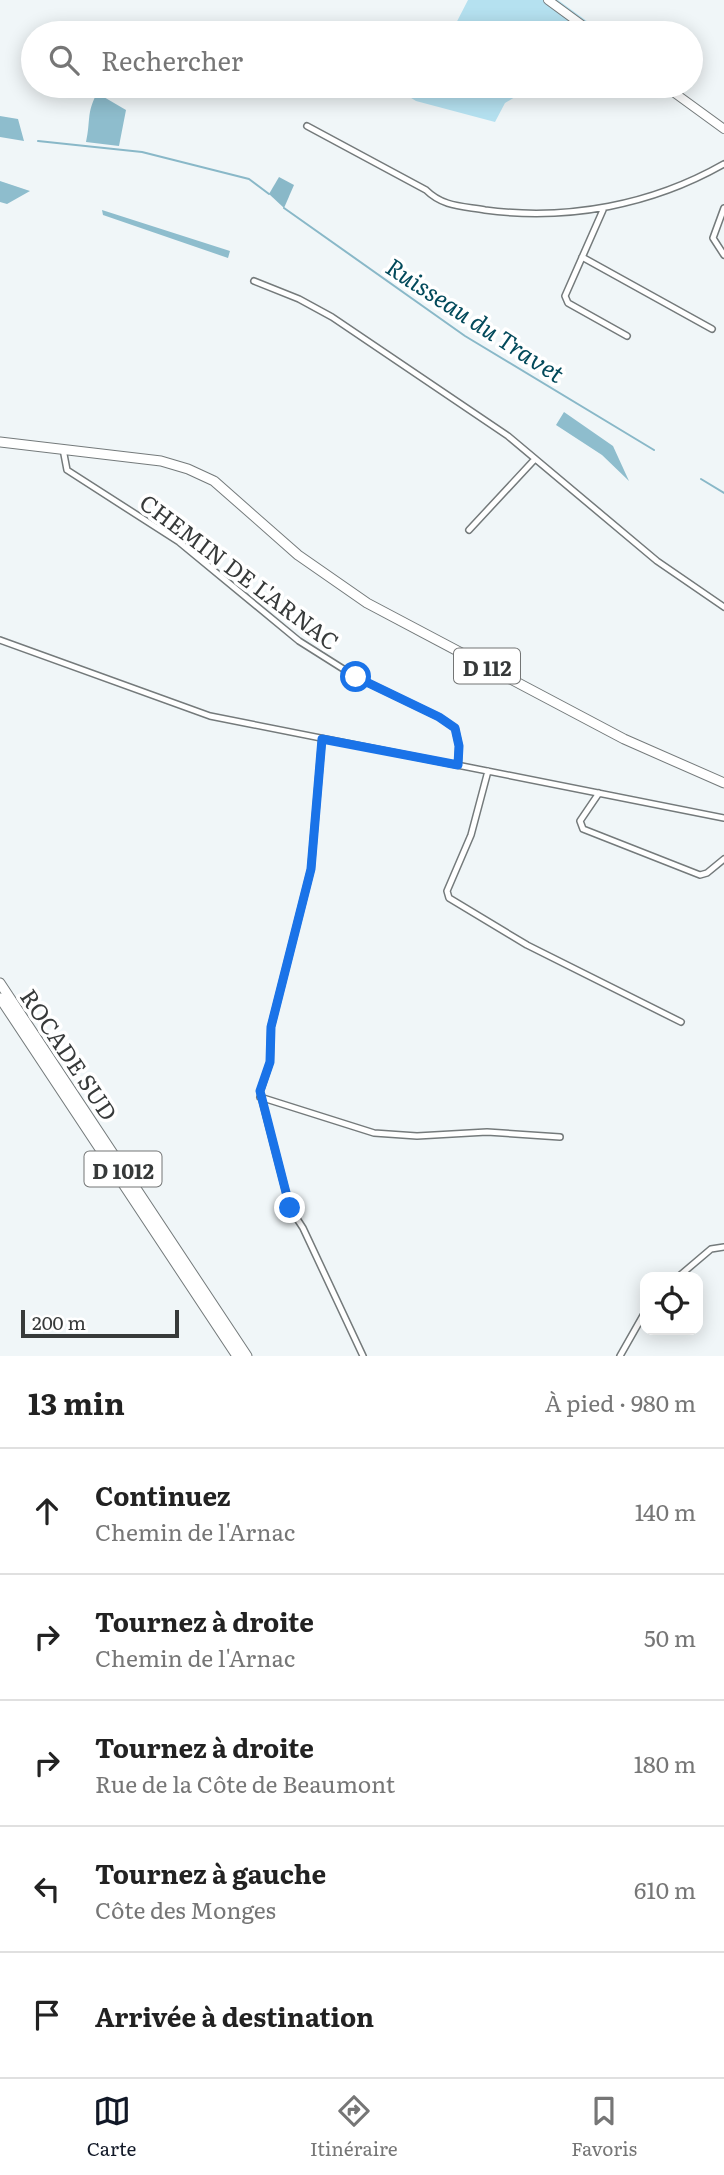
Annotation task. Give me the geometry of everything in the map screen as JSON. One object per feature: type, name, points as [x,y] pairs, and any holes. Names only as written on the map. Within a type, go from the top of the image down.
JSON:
[{"type":"main road","points":[[548,0],[577,21]]},
{"type":"main road","points":[[681,98],[724,129]]},
{"type":"main road","name":"D 112","points":[[0,442],[161,461],[188,468],[214,481],[298,555],[367,603],[624,739],[724,783]]},
{"type":"main road","name":"ROCADE SUD","points":[[0,983],[247,1356]]},
{"type":"main road","name":"ROCADE SUD","points":[[0,998],[237,1356]]},
{"type":"street","points":[[307,126],[426,190],[443,204],[541,215],[603,210],[697,179],[724,164]]},
{"type":"street","points":[[724,208],[713,238],[724,255]]},
{"type":"street","points":[[603,210],[565,296],[568,303],[627,336]]},
{"type":"street","points":[[582,257],[712,329]]},
{"type":"street","points":[[254,281],[299,299],[332,317],[508,436],[657,561],[724,607]]},
{"type":"street","name":"CHEMIN DE L'ARNAC","points":[[63,449],[67,470],[179,542],[299,641],[356,677],[439,717],[455,728],[459,746],[458,765]]},
{"type":"street","points":[[470,530],[535,459]]},
{"type":"street","points":[[0,640],[210,716],[724,818]]},
{"type":"street","points":[[322,739],[311,869],[271,1027],[270,1062],[260,1097],[290,1208],[303,1228],[363,1356]]},
{"type":"street","points":[[488,771],[471,835],[447,891],[449,898],[527,945],[681,1021]]},
{"type":"street","points":[[599,793],[580,821],[583,829],[700,875],[707,873],[724,859]]},
{"type":"street","points":[[260,1097],[374,1133],[417,1136],[487,1132],[561,1137]]},
{"type":"street","points":[[684,1272],[711,1249],[724,1247]]},
{"type":"street","points":[[620,1356],[640,1321]]},
{"type":"shaded area","points":[[468,0],[558,0],[587,21],[457,21]]},
{"type":"shaded area","points":[[106,98],[126,110],[119,146],[86,142],[94,100]]},
{"type":"shaded area","points":[[411,98],[513,98],[505,103],[495,122]]},
{"type":"shaded area","points":[[0,116],[18,119],[24,141],[0,137]]},
{"type":"shaded area","points":[[279,177],[294,185],[284,208],[269,194]]},
{"type":"shaded area","points":[[0,181],[30,191],[7,204],[0,202]]},
{"type":"shaded area","points":[[102,210],[230,251],[228,258],[103,215]]},
{"type":"shaded area","points":[[564,412],[613,446],[629,481],[602,455],[556,425]]},
{"type":"waterway","points":[[38,141],[142,152],[249,179],[269,194]]},
{"type":"waterway","name":"Ruisseau du Travet","points":[[284,208],[465,336],[654,450]]},
{"type":"waterway","name":"Ruisseau du Travet","points":[[701,479],[724,493]]},
{"type":"route","points":[[290,1208],[260,1091],[270,1062],[271,1027],[311,869],[322,739],[458,765],[459,746],[455,728],[439,717],[356,677]]}]
